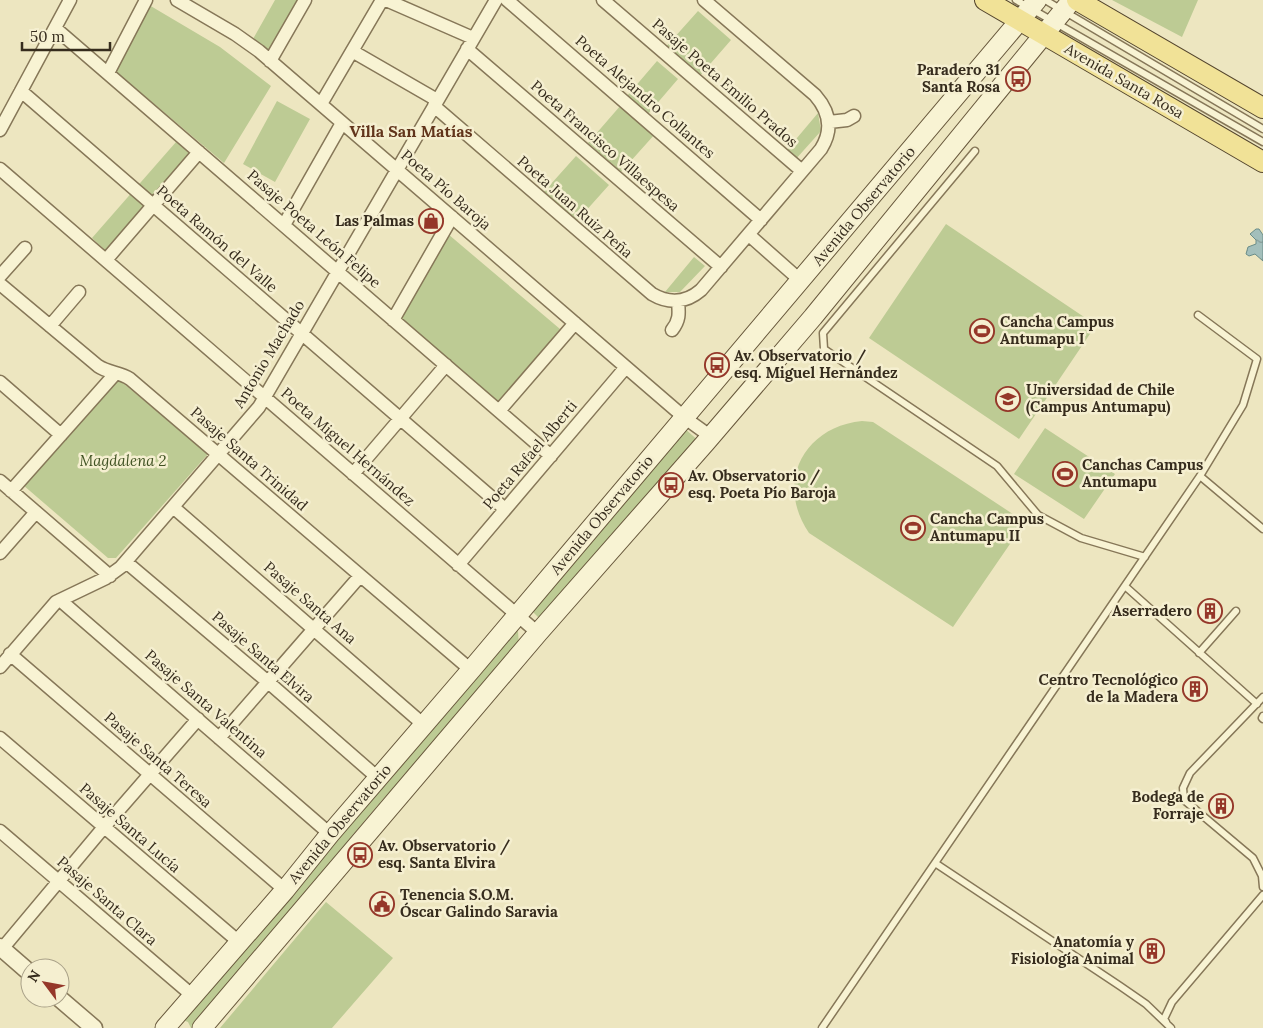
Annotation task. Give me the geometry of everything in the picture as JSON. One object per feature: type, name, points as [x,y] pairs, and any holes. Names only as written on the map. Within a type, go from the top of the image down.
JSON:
[{"type":"main road","name":"Avenida Santa Rosa","points":[[985,0],[1030,6],[1062,13],[1263,108]]},
{"type":"main road","name":"Avenida Observatorio","points":[[173,1027],[193,996],[801,281],[1030,6]]},
{"type":"main road","name":"Avenida Santa Rosa","points":[[1062,13],[1263,162]]},
{"type":"main road","name":"Avenida Observatorio","points":[[202,1028],[538,633],[813,317],[1062,13]]},
{"type":"main road","points":[[937,120],[941,131],[957,140]]},
{"type":"street","points":[[0,130],[70,0]]},
{"type":"street","points":[[108,73],[146,0]]},
{"type":"street","name":"Poeta Pío Baroja","points":[[177,0],[235,34],[270,61],[685,418],[689,428],[708,439]]},
{"type":"street","points":[[270,61],[305,0]]},
{"type":"street","points":[[321,104],[384,0]]},
{"type":"street","name":"Poeta Francisco Villaespesa","points":[[384,0],[470,43],[721,267]]},
{"type":"street","name":"Antonio Machado","points":[[0,666],[48,610],[60,600],[110,576],[126,562],[252,416],[265,397],[496,0]]},
{"type":"street","name":"Poeta Alejandro Collantes","points":[[507,0],[762,220]]},
{"type":"street","name":"Pasaje Poeta Emilio Prados","points":[[603,0],[802,171]]},
{"type":"street","points":[[672,330],[678,321],[678,301],[695,295],[721,267],[825,143],[828,136],[829,122],[824,107],[815,95],[704,0]]},
{"type":"street","name":"Pasaje Poeta León Felipe","points":[[55,28],[551,456]]},
{"type":"street","name":"Poeta Juan Ruiz Peña","points":[[352,51],[435,103],[652,294],[666,300],[678,301]]},
{"type":"street","name":"Poeta Ramón del Valle","points":[[21,91],[505,509]]},
{"type":"street","points":[[829,122],[847,120],[854,116]]},
{"type":"street","points":[[284,225],[342,123]]},
{"type":"street","points":[[106,260],[199,152]]},
{"type":"street","name":"Poeta Miguel Hernández","points":[[0,169],[538,633]]},
{"type":"street","points":[[393,320],[452,217]]},
{"type":"street","points":[[749,235],[801,281]]},
{"type":"street","points":[[0,283],[25,248]]},
{"type":"street","name":"Pasaje Santa Trinidad","points":[[0,283],[102,369],[130,379],[471,670]]},
{"type":"street","points":[[50,326],[79,292]]},
{"type":"street","points":[[499,410],[575,323]]},
{"type":"street","points":[[353,474],[446,365]]},
{"type":"street","name":"Poeta Rafael Alberti","points":[[458,565],[626,367]]},
{"type":"street","points":[[11,491],[115,374]]},
{"type":"street","points":[[0,382],[61,435]]},
{"type":"street","points":[[0,481],[110,576]]},
{"type":"street","name":"Pasaje Santa Ana","points":[[173,507],[424,725]]},
{"type":"street","points":[[0,553],[36,512]]},
{"type":"street","name":"Pasaje Santa Elvira","points":[[126,562],[378,778]]},
{"type":"street","points":[[219,738],[360,576]]},
{"type":"street","name":"Pasaje Santa Valentina","points":[[60,600],[330,834]]},
{"type":"street","name":"Pasaje Santa Teresa","points":[[10,654],[285,890]]},
{"type":"street","points":[[20,964],[1,948],[198,719]]},
{"type":"street","name":"Pasaje Santa Lucía","points":[[0,738],[239,942]]},
{"type":"street","name":"Pasaje Santa Clara","points":[[0,831],[193,996]]},
{"type":"street","points":[[70,1007],[94,1028]]},
{"type":"lane","points":[[1030,6],[1062,13],[1263,129]]},
{"type":"lane","points":[[1062,13],[1263,142]]},
{"type":"lane","points":[[975,151],[823,333],[824,349],[997,466],[1038,515],[1081,538],[1145,557]]},
{"type":"lane","points":[[822,1028],[1126,587],[1200,476],[1243,405],[1257,359],[1198,315]]},
{"type":"lane","points":[[1200,476],[1263,528]]},
{"type":"lane","points":[[1126,587],[1257,704]]},
{"type":"lane","points":[[1199,653],[1236,611]]},
{"type":"lane","points":[[1263,697],[1190,773],[1183,788],[1184,800],[1253,858],[1262,876],[1263,887]]},
{"type":"lane","points":[[935,863],[1146,1004],[1171,1028]]},
{"type":"lane","points":[[1171,1028],[1164,1019],[1172,1002],[1263,895]]},
{"type":"green space","points":[[275,0],[299,0],[269,52],[253,39]]},
{"type":"green space","points":[[1112,0],[1198,0],[1182,37]]},
{"type":"green space","points":[[149,5],[220,47],[271,86],[224,163],[114,70]]},
{"type":"green space","points":[[698,11],[731,40],[698,78],[664,49]]},
{"type":"green space","points":[[657,61],[678,79],[648,114],[627,96]]},
{"type":"green space","points":[[277,101],[310,119],[275,182],[243,164]]},
{"type":"green space","points":[[621,105],[655,134],[621,172],[588,143]]},
{"type":"green space","points":[[818,113],[821,131],[795,160],[786,151]]},
{"type":"green space","points":[[176,142],[190,154],[106,251],[92,238]]},
{"type":"green space","points":[[576,156],[609,185],[575,223],[542,194]]},
{"type":"green space","name":"Cancha Campus Antumapu I","points":[[946,224],[1096,325],[1019,439],[869,338]]},
{"type":"green space","points":[[448,234],[560,329],[500,403],[399,318]]},
{"type":"green space","points":[[694,257],[705,266],[680,292],[665,292]]},
{"type":"green space","name":"Magdalena 2","points":[[117,378],[208,454],[116,558],[108,558],[23,485]]},
{"type":"green space","name":"Cancha Campus Antumapu II","points":[[862,421],[873,422],[1025,522],[953,627],[809,533],[799,514],[795,495],[795,477],[801,461],[810,446],[824,434],[841,425]]},
{"type":"green space","points":[[683,427],[702,444],[545,624],[531,610]]},
{"type":"green space","name":"Canchas Campus Antumapu","points":[[1045,428],[1115,474],[1084,519],[1014,474]]},
{"type":"green space","points":[[518,631],[519,647],[424,756],[383,799],[191,1028],[188,1022],[180,1019],[513,632]]},
{"type":"green space","points":[[326,902],[393,958],[332,1028],[220,1028]]},
{"type":"water","points":[[1259,229],[1263,235],[1263,261],[1255,254],[1249,256],[1246,254],[1248,247],[1256,244],[1256,240],[1250,234]]},
{"type":"place","name":"Paradero 31 Santa Rosa","points":[[1018,79]]},
{"type":"place","name":"Las Palmas","points":[[431,221]]},
{"type":"place","name":"Cancha Campus Antumapu I","points":[[982,331]]},
{"type":"place","name":"Av. Observatorio / esq. Miguel Hernández","points":[[717,365]]},
{"type":"place","name":"Universidad de Chile (Campus Antumapu)","points":[[1008,399]]},
{"type":"place","name":"Canchas Campus Antumapu","points":[[1065,474]]},
{"type":"place","name":"Av. Observatorio / esq. Poeta Pío Baroja","points":[[671,485]]},
{"type":"place","name":"Cancha Campus Antumapu II","points":[[913,528]]},
{"type":"place","name":"Aserradero","points":[[1210,611]]},
{"type":"place","name":"Centro Tecnológico de la Madera","points":[[1195,689]]},
{"type":"place","name":"Bodega de Forraje","points":[[1221,806]]},
{"type":"place","name":"Av. Observatorio / esq. Santa Elvira","points":[[360,855]]},
{"type":"place","name":"Tenencia S.O.M. Óscar Galindo Saravia","points":[[382,904]]},
{"type":"place","name":"Anatomía y Fisiología Animal","points":[[1152,951]]},
{"type":"district","name":"Villa San Matías","points":[[411,131]]}]
